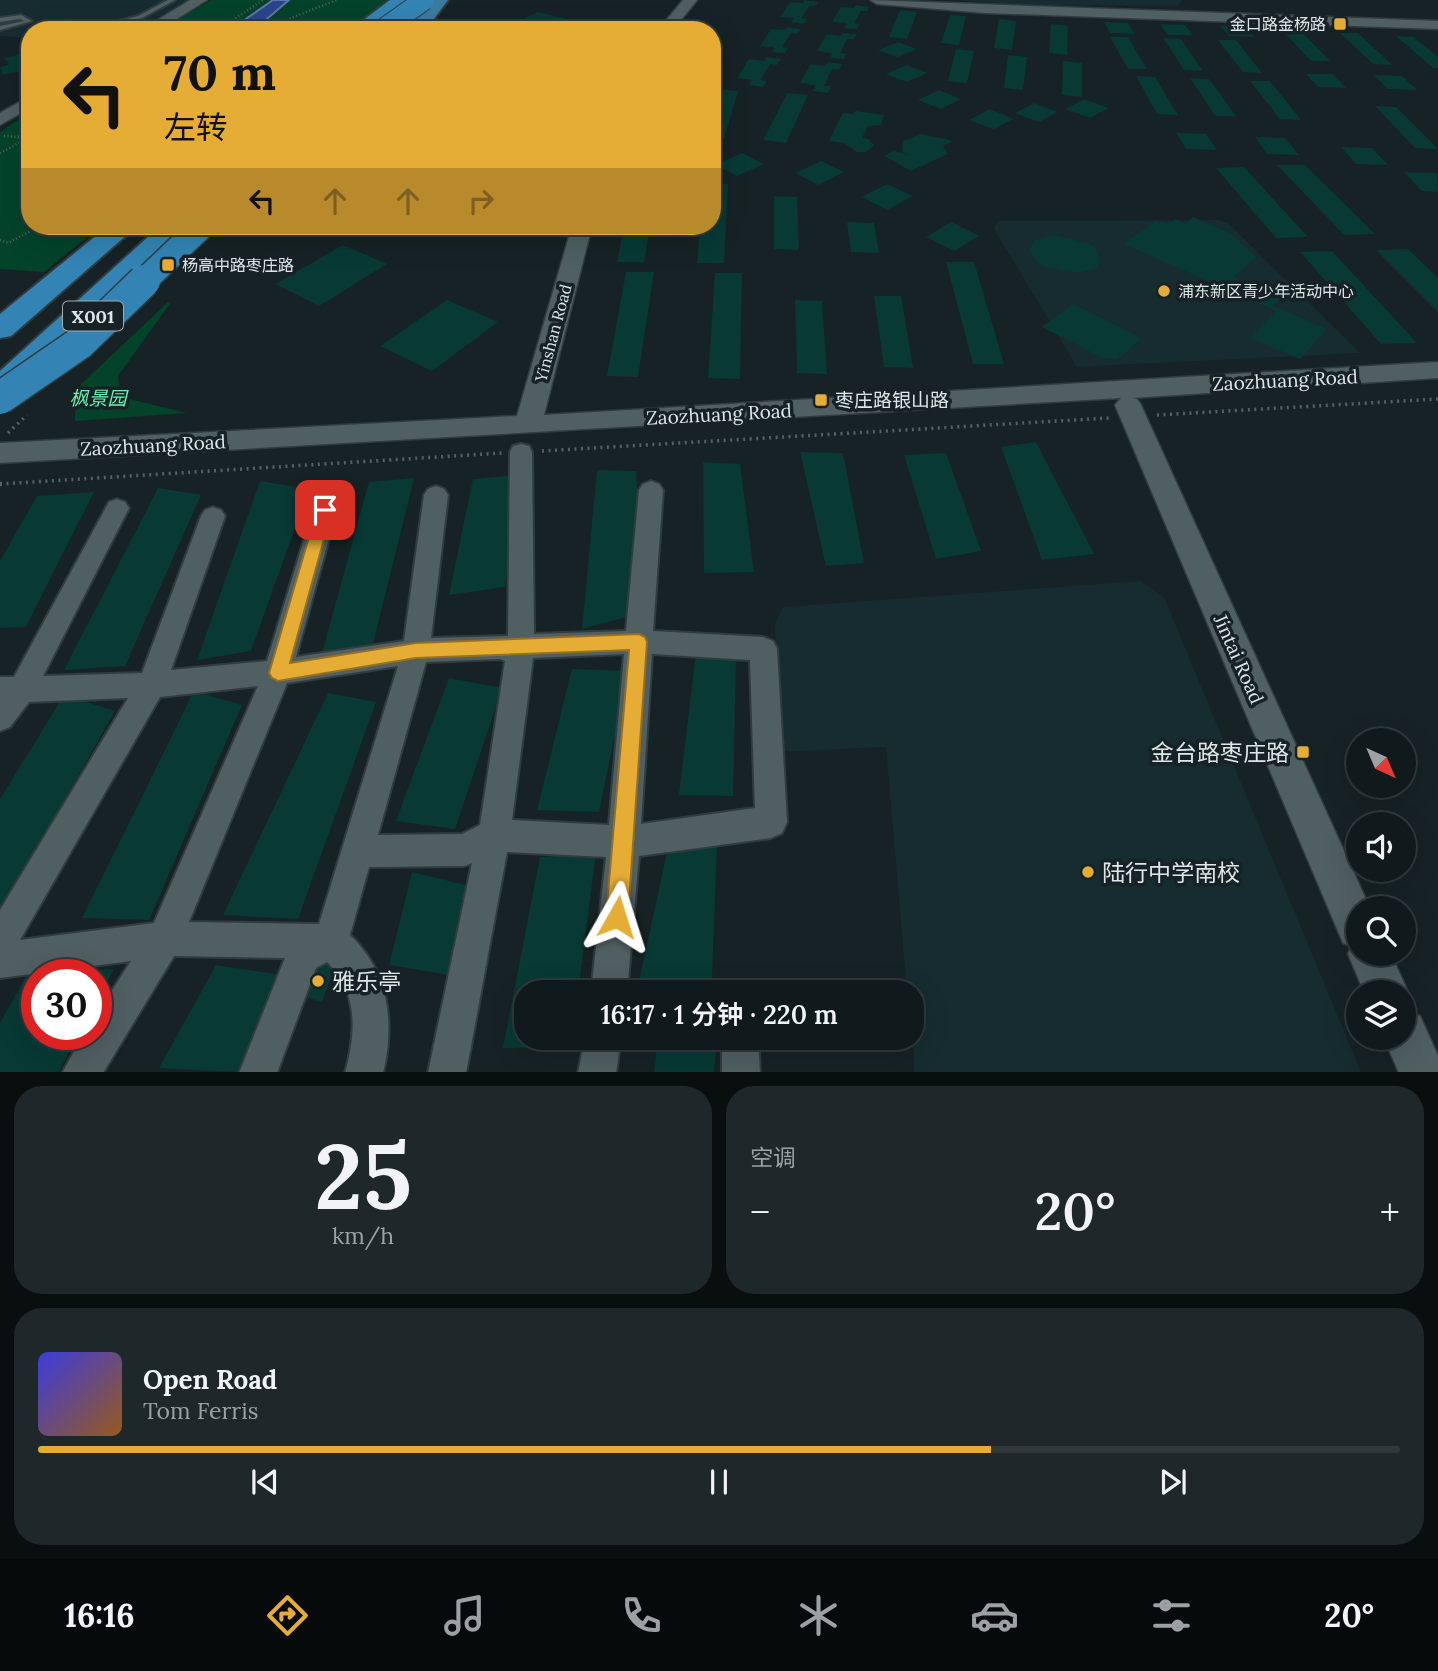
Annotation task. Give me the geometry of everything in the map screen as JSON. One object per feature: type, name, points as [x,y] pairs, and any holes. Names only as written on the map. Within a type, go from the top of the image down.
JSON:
[{"type":"highway","points":[[372,21],[401,0]]},
{"type":"highway","points":[[413,21],[441,0]]},
{"type":"highway","points":[[400,21],[426,8]]},
{"type":"highway","points":[[0,329],[113,235]]},
{"type":"highway","name":"X001","points":[[0,355],[139,235]]},
{"type":"highway","name":"X001","points":[[0,389],[165,235]]},
{"type":"highway","points":[[0,398],[80,343],[193,235]]},
{"type":"main road","points":[[382,21],[412,0]]},
{"type":"main road","points":[[426,8],[441,0]]},
{"type":"main road","points":[[426,8],[451,0]]},
{"type":"main road","name":"X001","points":[[0,340],[125,235]]},
{"type":"main road","name":"X001","points":[[0,409],[179,235]]},
{"type":"street","points":[[164,21],[200,0]]},
{"type":"street","points":[[676,21],[690,0]]},
{"type":"street","points":[[877,0],[985,9],[1438,24]]},
{"type":"street","points":[[3,117],[21,106]]},
{"type":"street","name":"Yinshan Road","points":[[524,439],[580,235]]},
{"type":"street","name":"Zaozhuang Road","points":[[1127,404],[1438,370]]},
{"type":"street","name":"Zaozhuang Road","points":[[0,467],[1438,387]]},
{"type":"street","name":"Jintai Road","points":[[1127,404],[1346,901]]},
{"type":"street","points":[[447,1072],[494,835],[521,648],[524,439]]},
{"type":"street","name":"Zaozhuang Road","points":[[0,453],[524,439]]},
{"type":"street","points":[[610,980],[624,842],[651,490]]},
{"type":"street","points":[[258,1072],[303,956],[331,940],[416,651],[436,495]]},
{"type":"street","points":[[0,718],[11,690],[117,508]]},
{"type":"street","points":[[82,1072],[165,939],[278,673],[325,510]]},
{"type":"street","points":[[0,942],[152,685],[213,516]]},
{"type":"street","points":[[11,690],[152,685],[278,673],[416,651],[639,642],[763,649],[771,822],[624,842],[494,835],[464,850],[357,851]]},
{"type":"street","points":[[0,960],[165,939],[331,940],[351,957],[371,1010],[370,1055],[364,1072]]},
{"type":"street","points":[[0,960],[13,959],[0,979]]},
{"type":"street","points":[[597,1072],[601,1050]]},
{"type":"street","points":[[740,1050],[741,1072]]},
{"type":"street","points":[[1412,1050],[1422,1072]]},
{"type":"lane","points":[[131,21],[172,0]]},
{"type":"lane","points":[[0,20],[21,17],[29,21]]},
{"type":"lane","points":[[0,28],[21,23]]},
{"type":"lane","points":[[0,28],[5,32],[19,32]]},
{"type":"path","points":[[232,21],[263,0]]},
{"type":"path","points":[[331,0],[336,0]]},
{"type":"path","points":[[286,21],[336,0]]},
{"type":"path","points":[[17,137],[21,135]]},
{"type":"path","points":[[0,136],[21,138]]},
{"type":"path","points":[[0,153],[21,142]]},
{"type":"path","points":[[0,240],[8,243],[23,235]]},
{"type":"path","points":[[0,484],[524,439],[1127,404],[1438,398]]},
{"type":"shaded area","points":[[0,0],[191,0],[153,21],[21,21],[21,37],[0,36]]},
{"type":"shaded area","points":[[956,0],[1182,0],[1178,6],[1030,5]]},
{"type":"shaded area","name":"浦东新区青少年活动中心","points":[[1219,220],[1229,224],[1360,353],[1077,367],[994,229],[997,221]]},
{"type":"shaded area","name":"陆行中学南校","points":[[1141,581],[1164,597],[1346,1036],[1346,1050],[1352,1050],[1361,1072],[914,1072],[913,1050],[924,1050],[924,980],[906,980],[886,747],[779,752],[775,623],[783,607]]},
{"type":"green space","points":[[212,0],[393,0],[364,21],[175,21]]},
{"type":"green space","points":[[21,118],[21,235],[90,235],[44,272],[0,269],[0,132]]},
{"type":"green space","name":"枫景园","points":[[171,302],[118,376],[121,397],[187,413],[75,421],[75,390]]},
{"type":"water","points":[[273,0],[289,0],[264,21],[243,21]]},
{"type":"building","points":[[804,0],[818,2],[815,6],[809,6],[801,18],[807,19],[804,24],[791,22],[794,18],[780,17],[790,2],[803,3]]},
{"type":"building","points":[[856,5],[869,7],[867,11],[861,11],[854,23],[860,24],[857,29],[844,28],[847,23],[832,22],[841,7],[854,8]]},
{"type":"building","points":[[900,10],[917,12],[907,39],[889,37]]},
{"type":"building","points":[[538,12],[571,20],[569,21],[518,21]]},
{"type":"building","points":[[950,15],[966,16],[959,45],[941,43]]},
{"type":"building","points":[[999,19],[1016,21],[1012,50],[994,48]]},
{"type":"building","points":[[1104,22],[1128,23],[1135,34],[1110,33]]},
{"type":"building","points":[[1051,24],[1068,26],[1067,55],[1049,53]]},
{"type":"building","points":[[1160,24],[1185,25],[1193,35],[1168,35]]},
{"type":"building","points":[[1220,26],[1244,26],[1254,37],[1229,36]]},
{"type":"building","points":[[787,27],[801,29],[797,34],[791,33],[782,47],[788,48],[785,53],[772,52],[774,47],[760,46],[771,29],[785,30]]},
{"type":"building","points":[[1282,30],[1300,30],[1330,61],[1311,61]]},
{"type":"building","points":[[842,33],[857,34],[854,39],[847,39],[840,53],[846,54],[844,59],[830,58],[832,53],[817,51],[827,34],[841,36]]},
{"type":"building","points":[[1340,33],[1358,33],[1392,65],[1373,64]]},
{"type":"building","points":[[1396,36],[1414,37],[1438,57],[1438,68],[1433,68]]},
{"type":"building","points":[[1110,37],[1128,37],[1147,69],[1128,69]]},
{"type":"building","points":[[1163,38],[1181,39],[1203,71],[1184,70]]},
{"type":"building","points":[[1218,40],[1236,40],[1262,73],[1243,72]]},
{"type":"building","points":[[898,42],[917,49],[898,57],[878,50]]},
{"type":"building","points":[[956,49],[974,51],[967,83],[948,81]]},
{"type":"building","points":[[21,54],[21,71],[3,75],[0,67],[9,65],[4,58]]},
{"type":"building","points":[[1008,55],[1027,57],[1023,90],[1004,88]]},
{"type":"building","points":[[766,57],[781,59],[777,65],[770,64],[760,80],[767,81],[763,87],[749,85],[752,80],[737,78],[749,59],[764,61]]},
{"type":"building","points":[[1063,61],[1082,63],[1082,97],[1062,95]]},
{"type":"building","points":[[827,62],[842,64],[839,70],[832,69],[824,86],[831,86],[828,93],[813,91],[816,85],[800,83],[811,64],[825,66]]},
{"type":"building","points":[[907,65],[927,73],[907,82],[886,74]]},
{"type":"building","points":[[1306,74],[1333,74],[1346,88],[1318,87]]},
{"type":"building","points":[[1374,75],[1402,76],[1417,90],[1388,89]]},
{"type":"building","points":[[1136,76],[1155,77],[1178,115],[1157,114]]},
{"type":"building","points":[[1190,78],[1209,79],[1236,116],[1215,116]]},
{"type":"building","points":[[1250,81],[1270,81],[1301,120],[1280,119]]},
{"type":"building","points":[[721,89],[738,91],[724,139],[721,139]]},
{"type":"building","points":[[939,90],[961,99],[941,109],[918,100]]},
{"type":"building","points":[[787,93],[808,95],[786,143],[763,140]]},
{"type":"building","points":[[1084,99],[1109,108],[1090,118],[1065,109]]},
{"type":"building","points":[[1034,103],[1058,112],[1039,122],[1015,113]]},
{"type":"building","points":[[1375,106],[1396,107],[1438,149],[1415,148]]},
{"type":"building","points":[[990,109],[1014,119],[993,129],[969,120]]},
{"type":"building","points":[[855,111],[884,115],[881,125],[868,126],[862,138],[868,139],[874,145],[866,152],[857,152],[844,143],[829,141],[843,113],[853,114]]},
{"type":"building","points":[[1176,133],[1206,134],[1217,150],[1186,149]]},
{"type":"building","points":[[921,134],[953,141],[943,146],[948,154],[911,171],[884,156],[894,151],[908,155],[902,152],[903,141]]},
{"type":"building","points":[[1255,137],[1285,138],[1299,155],[1267,154]]},
{"type":"building","points":[[1341,147],[1372,148],[1388,165],[1356,164]]},
{"type":"building","points":[[742,153],[764,164],[737,176],[721,168],[721,162]]},
{"type":"building","points":[[821,161],[844,172],[818,185],[795,173]]},
{"type":"building","points":[[1277,165],[1305,165],[1375,234],[1344,235]]},
{"type":"building","points":[[1244,167],[1308,237],[1276,238],[1216,168]]},
{"type":"building","points":[[1404,172],[1437,173],[1438,192],[1422,191]]},
{"type":"building","points":[[721,184],[728,184],[724,263],[697,263],[699,235],[721,235]]},
{"type":"building","points":[[887,184],[913,196],[887,210],[862,197]]},
{"type":"building","points":[[774,196],[797,197],[799,250],[774,249]]},
{"type":"building","points":[[1193,217],[1232,234],[1256,257],[1234,277],[1281,298],[1273,306],[1327,329],[1300,359],[1250,338],[1277,311],[1123,244],[1156,221],[1168,225],[1175,219],[1186,224]]},
{"type":"building","points":[[847,222],[874,223],[879,253],[851,252]]},
{"type":"building","points":[[951,222],[979,236],[954,251],[926,237]]},
{"type":"building","points":[[622,235],[648,235],[644,262],[617,262]]},
{"type":"building","points":[[1054,235],[1088,243],[1096,249],[1100,262],[1096,268],[1079,273],[1045,267],[1037,262],[1029,250],[1035,240]]},
{"type":"building","points":[[343,245],[387,264],[319,306],[275,284]]},
{"type":"building","points":[[1408,249],[1438,278],[1438,312],[1376,250]]},
{"type":"building","points":[[1332,251],[1417,343],[1381,344],[1300,252]]},
{"type":"building","points":[[946,262],[974,262],[1004,364],[973,364]]},
{"type":"building","points":[[626,272],[654,272],[638,377],[607,376]]},
{"type":"building","points":[[715,273],[742,273],[740,379],[708,378]]},
{"type":"building","points":[[874,296],[901,296],[913,368],[884,367]]},
{"type":"building","points":[[447,300],[498,322],[432,371],[380,346]]},
{"type":"building","points":[[795,300],[822,301],[827,374],[797,373]]},
{"type":"building","points":[[1073,304],[1142,338],[1117,360],[1103,358],[1042,327]]},
{"type":"building","points":[[1036,442],[1094,554],[1042,560],[1001,447]]},
{"type":"building","points":[[800,452],[843,453],[864,563],[826,566]]},
{"type":"building","points":[[946,453],[981,551],[936,559],[904,455]]},
{"type":"building","points":[[703,462],[740,464],[754,572],[704,573]]},
{"type":"building","points":[[597,470],[636,471],[644,612],[582,629]]},
{"type":"building","points":[[517,475],[505,587],[449,595],[473,479]]},
{"type":"building","points":[[414,478],[373,644],[322,653],[369,482]]},
{"type":"building","points":[[260,481],[309,489],[251,651],[197,660]]},
{"type":"building","points":[[158,488],[201,495],[125,666],[64,670]]},
{"type":"building","points":[[94,492],[26,627],[0,628],[0,561],[37,496]]},
{"type":"building","points":[[696,652],[736,661],[733,796],[679,795]]},
{"type":"building","points":[[572,669],[628,671],[599,812],[537,810]]},
{"type":"building","points":[[449,678],[502,688],[455,829],[396,821]]},
{"type":"building","points":[[194,691],[242,705],[149,920],[82,918]]},
{"type":"building","points":[[328,693],[376,702],[298,919],[223,915]]},
{"type":"building","points":[[64,695],[115,711],[0,913],[0,799]]},
{"type":"building","points":[[671,834],[717,844],[712,979],[639,980]]},
{"type":"building","points":[[596,853],[580,980],[516,980],[540,857]]},
{"type":"building","points":[[412,872],[474,887],[450,975],[389,965]]},
{"type":"building","name":"雅乐亭","points":[[315,961],[335,966],[322,1002],[301,996]]},
{"type":"building","points":[[216,965],[289,976],[253,1072],[159,1068]]},
{"type":"building","points":[[21,985],[21,1050],[70,1050],[59,1072],[0,1072],[0,1023]]},
{"type":"building","points":[[514,991],[514,1048],[503,1048]]},
{"type":"building","points":[[657,1050],[716,1050],[714,1072],[654,1072]]},
{"type":"place","name":"金口路金杨路","points":[[1340,24]]},
{"type":"place","name":"杨高中路枣庄路","points":[[168,265]]},
{"type":"place","name":"浦东新区青少年活动中心","points":[[1164,291]]},
{"type":"place","name":"枣庄路银山路","points":[[821,400]]},
{"type":"place","name":"金台路枣庄路","points":[[1303,752]]},
{"type":"place","name":"陆行中学南校","points":[[1088,872]]},
{"type":"place","name":"雅乐亭","points":[[318,981]]},
{"type":"route","points":[[325,510],[278,673],[416,651],[639,642],[617,917]]}]
